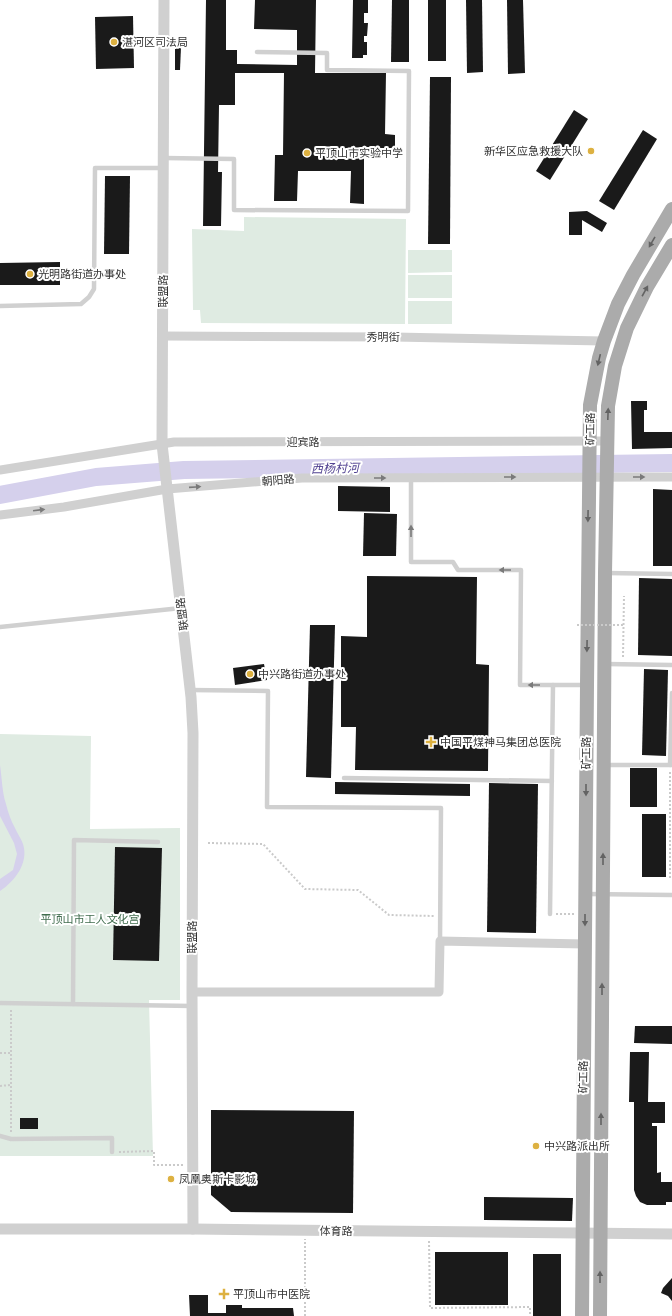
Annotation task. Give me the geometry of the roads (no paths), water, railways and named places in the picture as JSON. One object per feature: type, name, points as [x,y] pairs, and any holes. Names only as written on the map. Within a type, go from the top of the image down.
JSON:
[{"type":"main road","name":"矿工路","points":[[582,1316],[590,405],[604,341],[618,304],[633,275],[672,209]]},
{"type":"main road","name":"矿工路","points":[[600,1316],[604,664],[608,406],[615,366],[622,342],[635,309],[672,245]]},
{"type":"street","name":"联盟路","points":[[164,0],[162,448],[190,690],[193,733],[193,1228]]},
{"type":"street","name":"秀明街","points":[[162,336],[394,337],[604,341]]},
{"type":"street","name":"迎宾路","points":[[0,470],[162,448],[174,442],[607,447]]},
{"type":"street","name":"朝阳路","points":[[0,515],[64,507],[166,486],[302,478],[672,477]]},
{"type":"street","points":[[192,992],[439,992],[440,941],[585,944]]},
{"type":"street","name":"体育路","points":[[0,1229],[193,1228],[672,1234]]},
{"type":"lane","points":[[0,306],[81,304],[89,297],[94,289],[95,168],[234,159],[234,210],[408,211],[409,71],[327,70],[327,53],[257,52]]},
{"type":"lane","points":[[411,478],[411,562],[453,562],[458,570],[521,570],[520,685],[587,685]]},
{"type":"lane","points":[[605,573],[672,574]]},
{"type":"lane","points":[[0,627],[181,608]]},
{"type":"lane","points":[[604,664],[672,665]]},
{"type":"lane","points":[[550,914],[553,685]]},
{"type":"lane","points":[[190,690],[268,691],[267,807],[441,808],[440,941]]},
{"type":"lane","points":[[604,765],[671,765],[672,693]]},
{"type":"lane","points":[[344,778],[552,782]]},
{"type":"lane","points":[[73,1004],[74,840],[158,842]]},
{"type":"lane","points":[[585,894],[672,895]]},
{"type":"lane","points":[[0,1003],[192,1006]]},
{"type":"lane","points":[[0,1136],[10,1139],[112,1138],[112,1152]]},
{"type":"waterway","name":"西杨村河","points":[[0,495],[96,477],[184,470],[672,463]]},
{"type":"place","name":"湛河区司法局","points":[[114,42]]},
{"type":"place","name":"新华区应急救援大队","points":[[591,151]]},
{"type":"place","name":"平顶山市实验中学","points":[[307,153]]},
{"type":"place","name":"光明路街道办事处","points":[[30,274]]},
{"type":"place","name":"中兴路街道办事处","points":[[250,674]]},
{"type":"place","name":"中国平煤神马集团总医院","points":[[431,742]]},
{"type":"place","name":"中兴路派出所","points":[[536,1146]]},
{"type":"place","name":"凤凰奥斯卡影城","points":[[171,1179]]},
{"type":"place","name":"平顶山市中医院","points":[[224,1294]]},
{"type":"park label","name":"平顶山市工人文化宫","points":[[90,919]]}]
